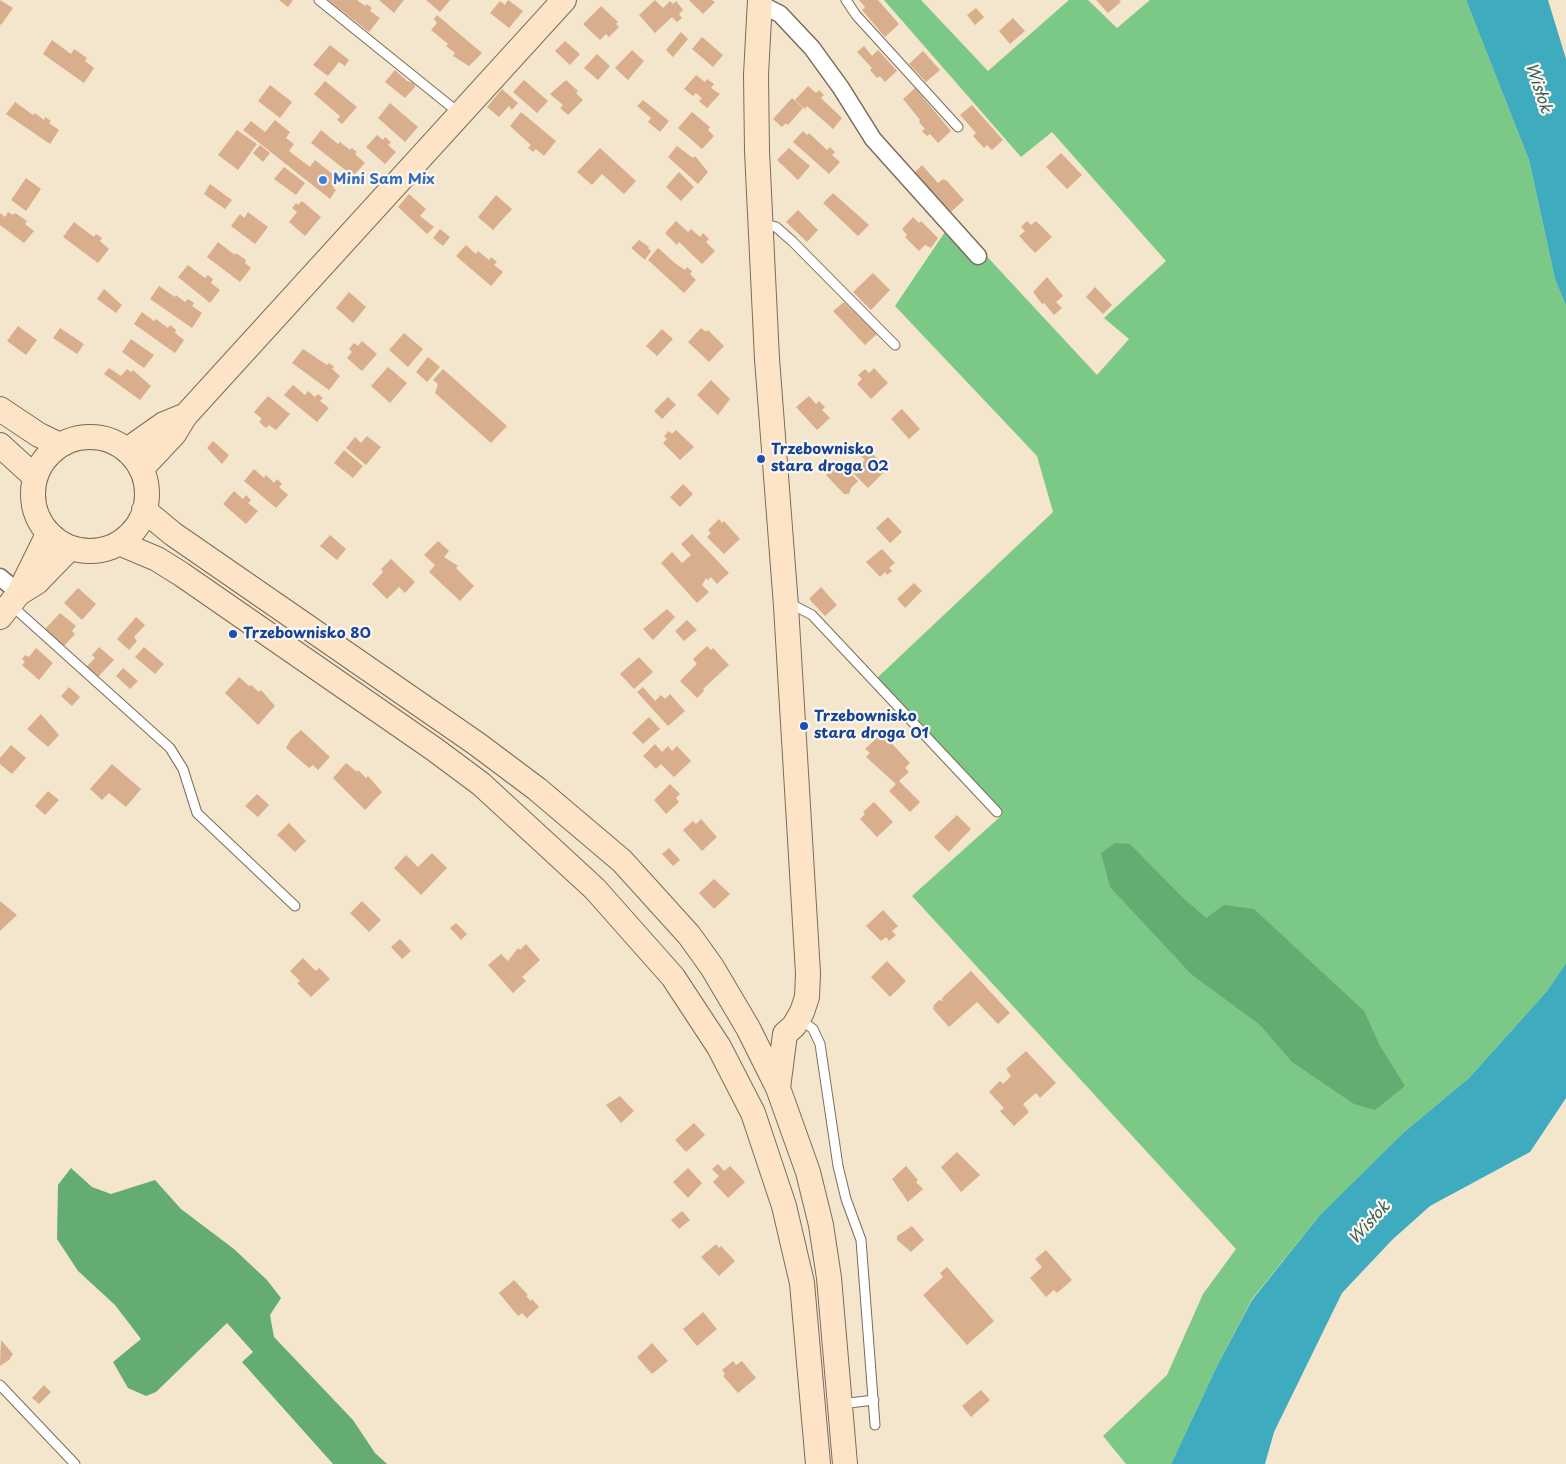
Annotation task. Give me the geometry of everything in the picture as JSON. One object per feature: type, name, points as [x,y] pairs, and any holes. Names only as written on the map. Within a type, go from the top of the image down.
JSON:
[{"type":"main road","points":[[141,469],[174,434],[185,416],[564,0]]},
{"type":"main road","points":[[760,4],[756,84],[766,359],[786,606],[808,973],[807,996],[792,1026],[778,1088]]},
{"type":"main road","points":[[0,409],[39,435],[60,445]]},
{"type":"main road","points":[[127,450],[164,424],[185,416]]},
{"type":"main road","points":[[94,437],[112,441],[127,450],[141,469],[147,496],[144,510],[135,528],[120,543],[104,550],[87,551],[70,548],[48,534],[39,521],[34,507],[32,492],[35,477],[41,464],[60,445],[76,438],[94,437]]},
{"type":"main road","points":[[0,445],[35,477]]},
{"type":"main road","points":[[144,510],[202,555],[476,744],[584,826],[622,861],[689,935],[712,967],[748,1028],[778,1088],[808,1172],[821,1225],[829,1278],[845,1464]]},
{"type":"main road","points":[[10,605],[48,534]]},
{"type":"main road","points":[[120,543],[157,559],[181,574],[437,751],[522,819],[596,888],[673,977],[719,1047],[756,1118],[784,1206],[802,1283],[818,1464]]},
{"type":"main road","points":[[10,605],[37,582],[70,548]]},
{"type":"main road","points":[[596,888],[590,875],[592,866],[599,860],[622,861]]},
{"type":"main road","points":[[748,1028],[792,1026]]},
{"type":"street","points":[[760,4],[780,14],[812,48],[842,88],[873,138],[978,256]]},
{"type":"street","points":[[0,577],[10,605]]},
{"type":"lane","points":[[319,0],[460,114]]},
{"type":"lane","points":[[846,0],[856,16],[958,127]]},
{"type":"lane","points":[[760,224],[766,223],[776,227],[895,345]]},
{"type":"lane","points":[[10,605],[170,748],[183,769],[197,813],[295,906]]},
{"type":"lane","points":[[786,606],[793,605],[812,616],[997,812]]},
{"type":"lane","points":[[792,1026],[818,1036],[838,1166],[846,1199],[861,1240],[875,1425]]},
{"type":"lane","points":[[0,1385],[75,1464]]},
{"type":"lane","points":[[841,1404],[874,1400]]},
{"type":"green space","points":[[884,0],[921,0],[988,71],[1069,0],[1088,0],[1117,28],[1150,0],[1466,0],[1529,160],[1555,279],[1566,306],[1566,963],[1547,991],[1469,1078],[1403,1133],[1320,1215],[1252,1299],[1218,1364],[1171,1464],[1126,1464],[1103,1436],[1167,1375],[1203,1294],[1236,1249],[912,896],[1002,815],[877,678],[1053,512],[1037,456],[895,306],[953,220],[1097,375],[1129,339],[1104,318],[1166,261],[1052,132],[1021,157]]},
{"type":"green space","points":[[1115,843],[1130,844],[1181,896],[1206,918],[1224,905],[1254,909],[1364,1011],[1380,1046],[1405,1086],[1375,1110],[1354,1104],[1292,1062],[1260,1025],[1191,974],[1110,887],[1101,853]]},
{"type":"green space","points":[[71,1168],[92,1187],[111,1194],[155,1180],[181,1209],[234,1249],[267,1280],[281,1298],[270,1315],[274,1337],[353,1420],[375,1453],[387,1464],[333,1464],[242,1362],[253,1352],[227,1323],[156,1392],[146,1396],[128,1388],[113,1362],[141,1339],[115,1305],[78,1271],[57,1239],[58,1185]]},
{"type":"water","name":"Wisłok","points":[[1466,0],[1548,0],[1566,59],[1566,306],[1555,279],[1529,160]]},
{"type":"water","name":"Wisłok","points":[[1566,963],[1566,1098],[1530,1152],[1430,1206],[1392,1240],[1342,1293],[1274,1432],[1265,1464],[1171,1464],[1218,1364],[1252,1300],[1320,1215],[1403,1133],[1469,1078],[1547,991]]},
{"type":"building","points":[[0,0],[13,8],[1,25],[0,24]]},
{"type":"building","points":[[279,0],[293,0],[288,7]]},
{"type":"building","points":[[328,0],[357,0],[365,6],[367,4],[372,8],[370,11],[380,18],[369,32]]},
{"type":"building","points":[[379,0],[404,0],[394,13]]},
{"type":"building","points":[[426,0],[450,0],[440,12]]},
{"type":"building","points":[[508,0],[523,11],[509,28],[490,13],[500,1],[505,5]]},
{"type":"building","points":[[655,0],[663,8],[670,1],[673,4],[676,1],[683,10],[679,14],[682,18],[677,22],[672,17],[655,33],[639,15]]},
{"type":"building","points":[[689,0],[712,0],[715,2],[703,14]]},
{"type":"building","points":[[859,0],[878,0],[899,24],[885,37],[862,10],[865,7]]},
{"type":"building","points":[[1096,0],[1119,0],[1121,2],[1108,13]]},
{"type":"building","points":[[601,6],[618,22],[616,24],[619,27],[609,37],[606,34],[600,40],[583,24]]},
{"type":"building","points":[[976,8],[984,17],[975,25],[967,15]]},
{"type":"building","points":[[437,15],[482,53],[469,66],[453,56],[455,53],[446,46],[448,44],[431,30],[437,23],[434,19]]},
{"type":"building","points":[[1013,18],[1025,31],[1010,44],[999,31]]},
{"type":"building","points":[[681,32],[688,39],[673,57],[666,50]]},
{"type":"building","points":[[702,37],[723,55],[713,67],[692,49]]},
{"type":"building","points":[[52,40],[71,54],[74,49],[87,58],[85,61],[94,68],[84,83],[43,54]]},
{"type":"building","points":[[565,41],[580,54],[570,65],[555,51]]},
{"type":"building","points":[[330,45],[349,60],[345,66],[339,62],[328,76],[313,65]]},
{"type":"building","points":[[864,46],[872,56],[878,50],[897,71],[885,82],[880,76],[877,78],[870,70],[872,68],[857,52]]},
{"type":"building","points":[[632,50],[644,61],[628,80],[615,68]]},
{"type":"building","points":[[923,51],[940,70],[926,82],[909,64]]},
{"type":"building","points":[[597,54],[610,66],[598,80],[584,68]]},
{"type":"building","points":[[395,70],[407,81],[414,83],[415,87],[405,98],[385,82]]},
{"type":"building","points":[[696,75],[705,82],[707,79],[714,84],[711,88],[720,94],[707,108],[699,101],[702,98],[696,93],[693,96],[684,89]]},
{"type":"building","points":[[524,80],[548,101],[537,113],[513,92]]},
{"type":"building","points":[[566,80],[578,91],[576,93],[583,100],[568,115],[560,108],[563,105],[550,94]]},
{"type":"building","points":[[325,81],[357,107],[342,124],[337,120],[340,116],[314,94]]},
{"type":"building","points":[[270,85],[292,102],[280,118],[258,101]]},
{"type":"building","points":[[808,86],[816,93],[819,90],[824,95],[821,98],[842,118],[833,129],[807,106],[805,109],[795,100]]},
{"type":"building","points":[[915,88],[951,131],[938,143],[930,134],[927,136],[922,131],[925,129],[919,122],[920,120],[903,99]]},
{"type":"building","points":[[502,89],[518,103],[512,110],[509,106],[499,117],[487,107]]},
{"type":"building","points":[[792,98],[803,108],[788,125],[786,123],[782,127],[773,119]]},
{"type":"building","points":[[643,100],[669,121],[660,132],[648,122],[651,118],[637,106]]},
{"type":"building","points":[[15,102],[33,115],[35,113],[44,120],[45,117],[51,121],[49,123],[59,130],[50,144],[6,114]]},
{"type":"building","points":[[390,103],[418,127],[405,142],[378,118]]},
{"type":"building","points":[[972,105],[1003,140],[992,150],[987,145],[984,148],[973,136],[976,133],[960,115]]},
{"type":"building","points":[[521,112],[556,141],[544,156],[536,149],[533,152],[528,148],[531,145],[510,126]]},
{"type":"building","points":[[692,112],[710,127],[708,130],[714,136],[702,149],[678,128]]},
{"type":"building","points":[[275,120],[290,132],[286,138],[294,144],[289,151],[310,167],[315,160],[340,180],[333,188],[336,190],[330,199],[243,130],[251,121],[265,132]]},
{"type":"building","points":[[237,130],[257,144],[238,170],[218,155]]},
{"type":"building","points":[[321,130],[338,144],[340,142],[350,150],[352,148],[357,152],[355,154],[365,163],[353,176],[311,143]]},
{"type":"building","points":[[803,131],[807,135],[809,133],[827,150],[830,147],[835,152],[832,155],[840,162],[829,174],[793,142]]},
{"type":"building","points":[[377,135],[383,140],[385,137],[391,142],[388,145],[396,152],[385,164],[366,147]]},
{"type":"building","points":[[260,145],[270,153],[263,162],[253,153]]},
{"type":"building","points":[[677,146],[693,158],[695,156],[708,172],[698,184],[668,157]]},
{"type":"building","points":[[600,148],[636,181],[624,194],[602,174],[592,185],[577,172]]},
{"type":"building","points":[[789,148],[810,166],[798,180],[777,160]]},
{"type":"building","points":[[1061,153],[1082,175],[1067,189],[1046,167]]},
{"type":"building","points":[[922,165],[938,183],[943,179],[947,181],[964,200],[951,212],[914,173]]},
{"type":"building","points":[[284,167],[305,183],[296,195],[274,179]]},
{"type":"building","points":[[679,172],[694,187],[681,201],[666,187]]},
{"type":"building","points":[[26,178],[41,189],[26,211],[11,200]]},
{"type":"building","points":[[210,184],[232,200],[225,209],[204,194]]},
{"type":"building","points":[[833,193],[869,225],[858,236],[823,203]]},
{"type":"building","points":[[409,194],[426,209],[420,216],[434,227],[427,234],[398,207]]},
{"type":"building","points":[[496,195],[512,209],[493,230],[478,217]]},
{"type":"building","points":[[302,201],[321,217],[305,236],[289,222],[297,212],[292,208],[296,203],[298,205]]},
{"type":"building","points":[[798,210],[818,230],[807,242],[786,222]]},
{"type":"building","points":[[8,212],[13,215],[15,213],[27,221],[25,224],[34,231],[24,243],[0,225],[0,213],[5,217]]},
{"type":"building","points":[[248,212],[268,227],[255,244],[231,226],[240,214],[244,218]]},
{"type":"building","points":[[913,217],[919,223],[921,221],[938,238],[931,248],[925,245],[919,251],[905,237],[907,235],[902,229]]},
{"type":"building","points":[[676,221],[688,232],[691,229],[700,237],[703,233],[709,239],[706,242],[715,251],[702,264],[679,242],[677,245],[665,233]]},
{"type":"building","points":[[1027,221],[1031,225],[1036,221],[1052,237],[1035,253],[1019,236],[1025,231],[1021,227]]},
{"type":"building","points":[[74,222],[94,237],[96,234],[102,238],[100,241],[109,249],[98,263],[63,237]]},
{"type":"building","points":[[440,229],[450,237],[443,246],[433,238]]},
{"type":"building","points":[[639,240],[649,247],[651,251],[645,260],[631,248]]},
{"type":"building","points":[[218,242],[235,255],[236,253],[246,260],[245,263],[251,268],[240,282],[207,257]]},
{"type":"building","points":[[466,245],[476,254],[478,251],[489,260],[491,257],[497,262],[494,265],[503,272],[491,286],[456,256]]},
{"type":"building","points":[[658,248],[676,264],[685,270],[687,267],[692,271],[690,274],[696,280],[684,293],[648,260]]},
{"type":"building","points":[[188,265],[205,278],[208,275],[213,279],[211,283],[220,290],[210,303],[178,277]]},
{"type":"building","points":[[873,273],[890,290],[871,310],[853,292]]},
{"type":"building","points":[[1047,277],[1063,296],[1056,302],[1062,308],[1054,315],[1033,292]]},
{"type":"building","points":[[159,286],[185,302],[188,299],[194,303],[192,306],[202,313],[192,328],[150,299]]},
{"type":"building","points":[[1095,287],[1112,305],[1103,314],[1086,297]]},
{"type":"building","points":[[104,289],[122,305],[116,313],[97,299]]},
{"type":"building","points":[[349,292],[366,307],[353,323],[336,308]]},
{"type":"building","points":[[844,302],[877,334],[865,345],[833,311]]},
{"type":"building","points":[[142,312],[154,321],[156,319],[168,328],[170,325],[176,330],[175,333],[184,340],[175,353],[134,324]]},
{"type":"building","points":[[18,326],[37,340],[26,355],[7,341]]},
{"type":"building","points":[[60,328],[84,344],[77,354],[53,338]]},
{"type":"building","points":[[701,328],[706,332],[708,330],[724,346],[709,362],[688,342]]},
{"type":"building","points":[[662,329],[673,339],[657,356],[646,346]]},
{"type":"building","points":[[404,333],[423,349],[408,367],[389,350]]},
{"type":"building","points":[[131,339],[154,355],[144,368],[122,352]]},
{"type":"building","points":[[362,341],[377,354],[362,371],[347,358],[352,352],[349,349],[354,343],[358,346]]},
{"type":"building","points":[[303,349],[327,365],[329,363],[334,367],[332,369],[340,376],[329,390],[292,363]]},
{"type":"building","points":[[428,357],[440,367],[427,382],[416,372]]},
{"type":"building","points":[[388,367],[407,383],[390,403],[371,386]]},
{"type":"building","points":[[109,368],[121,376],[127,369],[131,372],[133,370],[151,386],[140,400],[104,374]]},
{"type":"building","points":[[874,368],[888,383],[871,399],[857,384],[862,379],[858,375],[865,369],[869,373]]},
{"type":"building","points":[[443,369],[507,426],[491,443],[435,393],[438,384],[433,380]]},
{"type":"building","points":[[711,380],[730,399],[718,415],[697,395]]},
{"type":"building","points":[[293,385],[305,395],[308,391],[315,397],[318,394],[323,398],[320,401],[329,408],[317,422],[284,395]]},
{"type":"building","points":[[268,396],[290,414],[276,430],[269,425],[266,428],[259,422],[262,419],[254,412]]},
{"type":"building","points":[[809,396],[816,404],[819,401],[825,407],[822,410],[830,418],[817,430],[796,407]]},
{"type":"building","points":[[668,397],[676,405],[662,419],[654,411]]},
{"type":"building","points":[[902,409],[920,429],[909,439],[891,419]]},
{"type":"building","points":[[676,430],[694,447],[680,460],[663,443],[667,439],[664,436],[669,431],[672,434]]},
{"type":"building","points":[[367,436],[381,447],[366,465],[346,448],[355,437],[361,443]]},
{"type":"building","points":[[213,441],[229,455],[222,464],[207,448]]},
{"type":"building","points":[[868,449],[887,469],[868,488],[848,468],[855,462],[859,466],[865,460],[861,456]]},
{"type":"building","points":[[344,450],[363,466],[353,478],[334,463]]},
{"type":"building","points":[[839,462],[858,481],[851,488],[849,494],[844,494],[826,475]]},
{"type":"building","points":[[254,469],[264,478],[266,475],[274,483],[277,479],[282,484],[279,487],[288,495],[276,508],[244,481]]},
{"type":"building","points":[[683,484],[693,494],[680,507],[670,497]]},
{"type":"building","points":[[234,491],[243,499],[246,495],[251,500],[248,503],[258,511],[246,524],[223,504]]},
{"type":"building","points":[[888,517],[902,532],[890,543],[876,528]]},
{"type":"building","points":[[719,519],[722,523],[724,521],[740,539],[724,554],[707,537],[711,533],[708,530]]},
{"type":"building","points":[[692,534],[729,573],[717,584],[711,577],[708,580],[706,578],[702,585],[709,592],[697,603],[661,563],[672,552],[682,563],[691,555],[681,544]]},
{"type":"building","points":[[330,535],[346,549],[337,560],[320,546]]},
{"type":"building","points":[[438,541],[449,551],[444,557],[458,566],[456,568],[474,586],[460,601],[429,572],[435,565],[424,555]]},
{"type":"building","points":[[882,549],[895,563],[889,568],[892,571],[887,575],[885,572],[880,577],[866,562]]},
{"type":"building","points":[[391,559],[415,582],[405,593],[399,587],[387,599],[372,584],[383,572],[381,569]]},
{"type":"building","points":[[914,583],[922,591],[905,608],[897,599]]},
{"type":"building","points":[[821,587],[837,605],[825,616],[809,599]]},
{"type":"building","points":[[78,588],[96,604],[82,620],[64,603]]},
{"type":"building","points":[[667,609],[675,617],[653,640],[643,629]]},
{"type":"building","points":[[60,613],[76,626],[72,631],[75,634],[64,646],[45,629]]},
{"type":"building","points":[[136,617],[145,625],[134,637],[137,641],[129,650],[117,639]]},
{"type":"building","points":[[687,620],[697,630],[684,641],[675,631]]},
{"type":"building","points":[[707,646],[711,650],[713,648],[729,665],[703,689],[704,691],[697,698],[680,681],[697,664],[693,659]]},
{"type":"building","points":[[99,647],[114,660],[97,678],[85,668],[95,658],[92,655]]},
{"type":"building","points":[[144,647],[164,664],[155,674],[135,657]]},
{"type":"building","points":[[36,648],[53,663],[39,680],[22,665],[25,662],[22,659],[25,655],[29,657]]},
{"type":"building","points":[[639,657],[653,672],[634,689],[620,674]]},
{"type":"building","points":[[123,668],[138,681],[130,689],[116,676]]},
{"type":"building","points":[[239,677],[259,692],[261,690],[275,706],[258,725],[225,693]]},
{"type":"building","points":[[69,687],[80,697],[72,706],[61,696]]},
{"type":"building","points":[[643,687],[655,701],[661,695],[665,699],[670,694],[685,711],[668,726],[637,692]]},
{"type":"building","points":[[41,714],[59,735],[48,747],[27,729]]},
{"type":"building","points":[[649,717],[660,729],[643,744],[632,733]]},
{"type":"building","points":[[301,730],[330,757],[318,770],[313,765],[309,768],[286,748],[291,739]]},
{"type":"building","points":[[882,733],[910,763],[905,768],[909,772],[899,781],[920,802],[910,812],[889,791],[896,784],[866,757],[870,753],[865,749]]},
{"type":"building","points":[[655,744],[662,752],[668,746],[672,751],[677,746],[691,761],[674,777],[661,764],[656,769],[643,756]]},
{"type":"building","points":[[11,745],[26,758],[12,774],[0,764],[0,758]]},
{"type":"building","points":[[346,763],[357,772],[358,770],[366,778],[368,776],[382,792],[365,810],[333,778]]},
{"type":"building","points":[[112,764],[141,789],[126,807],[109,793],[102,800],[90,789]]},
{"type":"building","points":[[670,784],[680,794],[676,798],[679,802],[666,814],[654,800]]},
{"type":"building","points":[[48,791],[59,800],[45,815],[35,806]]},
{"type":"building","points":[[257,794],[269,805],[258,817],[245,806]]},
{"type":"building","points":[[874,802],[893,822],[877,837],[860,819],[865,814],[863,812]]},
{"type":"building","points":[[957,815],[971,829],[949,852],[934,837]]},
{"type":"building","points":[[701,819],[717,837],[702,851],[683,830],[693,821],[696,824]]},
{"type":"building","points":[[289,823],[306,841],[295,852],[277,835]]},
{"type":"building","points":[[669,848],[680,860],[673,866],[662,854]]},
{"type":"building","points":[[432,853],[447,868],[421,895],[394,868],[406,855],[418,867]]},
{"type":"building","points":[[714,879],[730,894],[714,909],[699,893]]},
{"type":"building","points":[[0,901],[17,915],[0,931]]},
{"type":"building","points":[[362,901],[381,920],[369,932],[350,913]]},
{"type":"building","points":[[883,910],[898,926],[892,931],[896,935],[889,941],[886,937],[881,941],[866,926]]},
{"type":"building","points":[[456,923],[467,934],[461,940],[450,928]]},
{"type":"building","points":[[400,939],[411,951],[402,959],[391,947]]},
{"type":"building","points":[[526,944],[540,960],[522,977],[526,981],[513,993],[488,965],[501,954],[508,961],[518,948],[520,950]]},
{"type":"building","points":[[303,958],[316,971],[319,968],[330,979],[311,997],[297,983],[300,981],[290,971]]},
{"type":"building","points":[[887,961],[906,981],[890,997],[871,977]]},
{"type":"building","points":[[971,971],[1010,1013],[998,1024],[977,1002],[949,1027],[933,1009],[934,1005],[939,1000],[943,1001],[942,998]]},
{"type":"building","points":[[1026,1051],[1056,1083],[1040,1098],[1036,1093],[1023,1104],[1029,1112],[1014,1126],[1000,1111],[1004,1108],[989,1092],[1000,1081],[1003,1084],[1011,1076],[1006,1069]]},
{"type":"building","points":[[620,1096],[634,1111],[621,1123],[606,1105]]},
{"type":"building","points":[[694,1123],[705,1135],[686,1152],[675,1140]]},
{"type":"building","points":[[957,1152],[980,1175],[961,1192],[941,1167]]},
{"type":"building","points":[[718,1164],[724,1171],[730,1166],[745,1182],[728,1198],[713,1182],[719,1176],[712,1169]]},
{"type":"building","points":[[906,1166],[923,1189],[908,1202],[892,1179]]},
{"type":"building","points":[[688,1168],[702,1183],[688,1198],[673,1182]]},
{"type":"building","points":[[682,1211],[690,1220],[679,1229],[671,1220]]},
{"type":"building","points":[[912,1226],[924,1240],[911,1252],[897,1240],[897,1236]]},
{"type":"building","points":[[716,1244],[719,1248],[721,1246],[735,1261],[719,1276],[701,1257]]},
{"type":"building","points":[[1046,1250],[1072,1280],[1057,1293],[1054,1290],[1046,1297],[1030,1278],[1042,1267],[1035,1259]]},
{"type":"building","points":[[947,1267],[994,1321],[967,1345],[923,1295],[943,1277],[940,1273]]},
{"type":"building","points":[[514,1280],[528,1295],[526,1296],[531,1301],[532,1299],[539,1307],[527,1318],[522,1313],[518,1316],[499,1293]]},
{"type":"building","points":[[703,1312],[717,1329],[697,1346],[683,1329]]},
{"type":"building","points":[[1,1340],[13,1354],[9,1360],[0,1366]]},
{"type":"building","points":[[652,1343],[668,1361],[652,1374],[637,1357]]},
{"type":"building","points":[[733,1361],[736,1365],[742,1361],[756,1378],[738,1393],[723,1376],[725,1374],[722,1370]]},
{"type":"building","points":[[44,1385],[51,1392],[39,1404],[32,1398]]},
{"type":"building","points":[[981,1390],[990,1400],[971,1417],[962,1406]]},
{"type":"place","name":"Mini Sam Mix","points":[[323,180]]},
{"type":"place","name":"Trzebownisko stara droga 02","points":[[761,459]]},
{"type":"place","name":"Trzebownisko 80","points":[[233,634]]},
{"type":"place","name":"Trzebownisko stara droga 01","points":[[804,726]]}]
